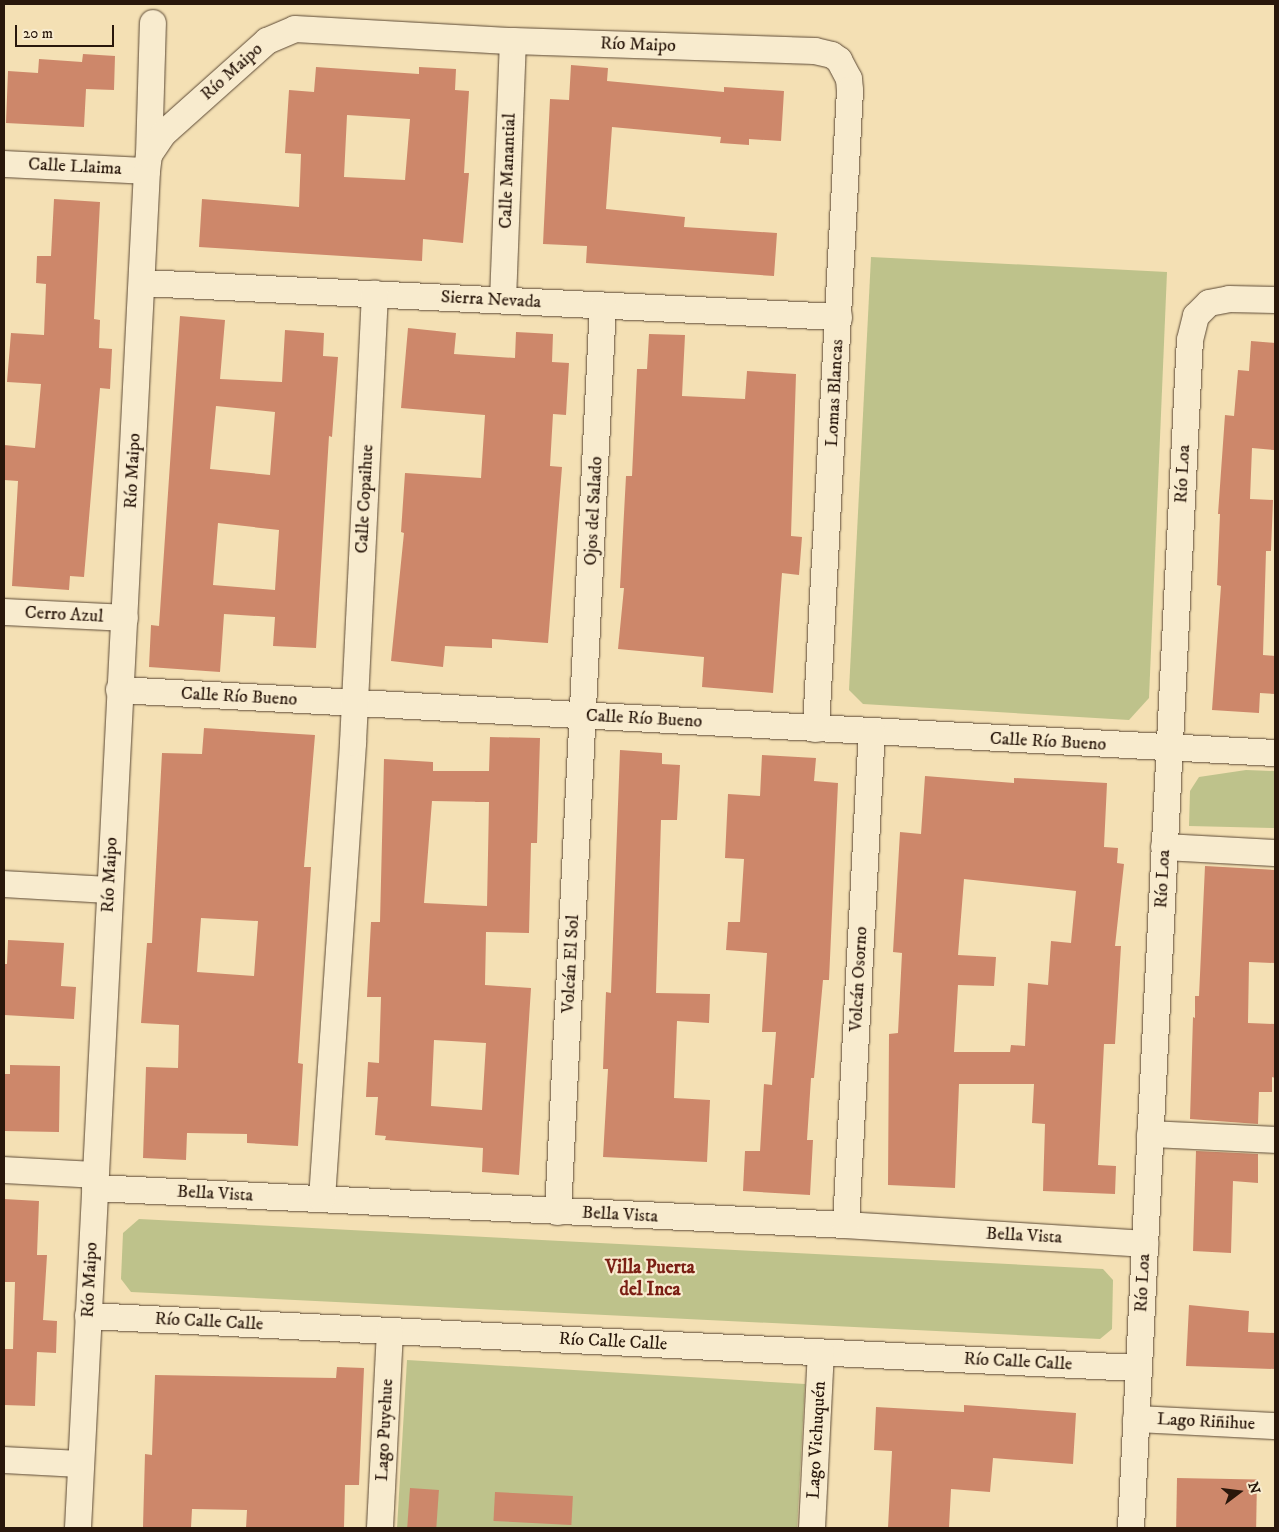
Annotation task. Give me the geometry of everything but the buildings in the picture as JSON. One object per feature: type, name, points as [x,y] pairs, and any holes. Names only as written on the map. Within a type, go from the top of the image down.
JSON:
[{"type":"street","points":[[148,163],[153,23]]},
{"type":"street","name":"Río Maipo","points":[[78,1528],[119,690],[125,618],[148,163],[163,134],[258,48],[285,32],[310,29],[513,41],[815,51],[832,55],[839,60]]},
{"type":"street","name":"Calle Manantial","points":[[503,300],[513,41]]},
{"type":"street","name":"Lomas Blancas","points":[[816,729],[850,90],[849,79],[839,60]]},
{"type":"street","name":"Calle Llaima","points":[[4,164],[148,163]]},
{"type":"street","name":"Sierra Nevada","points":[[143,283],[839,317]]},
{"type":"street","name":"Calle Copaihue","points":[[322,1199],[355,703],[376,294]]},
{"type":"street","name":"Río Loa","points":[[1131,1528],[1164,847],[1192,327],[1202,309],[1219,299],[1275,300]]},
{"type":"street","name":"Ojos del Salado","points":[[584,716],[603,306]]},
{"type":"street","name":"Cerro Azul","points":[[4,612],[125,618]]},
{"type":"street","name":"Calle Río Bueno","points":[[119,690],[1169,749],[1275,753]]},
{"type":"street","name":"Volcán El Sol","points":[[558,1212],[584,716]]},
{"type":"street","name":"Volcán Osorno","points":[[846,1225],[872,732]]},
{"type":"street","points":[[1164,847],[1275,853]]},
{"type":"street","points":[[4,884],[109,890]]},
{"type":"street","points":[[1150,1134],[1275,1140]]},
{"type":"street","name":"Bella Vista","points":[[4,1170],[95,1182],[322,1199],[846,1225],[1145,1244]]},
{"type":"street","name":"Río Calle Calle","points":[[88,1316],[1138,1368]]},
{"type":"street","name":"Lago Puyehue","points":[[380,1528],[390,1331]]},
{"type":"street","name":"Lago Vichuquén","points":[[812,1528],[821,1353]]},
{"type":"street","name":"Lago Riñihue","points":[[1136,1419],[1275,1426]]},
{"type":"street","points":[[4,1460],[81,1464]]},
{"type":"green space","points":[[871,257],[1167,272],[1149,698],[1129,720],[863,704],[849,690]]},
{"type":"green space","points":[[1246,770],[1275,771],[1275,828],[1189,826],[1190,791],[1199,777]]},
{"type":"green space","points":[[139,1219],[1103,1269],[1113,1280],[1112,1329],[1100,1339],[131,1292],[121,1279],[123,1233]]},
{"type":"green space","points":[[407,1360],[805,1384],[797,1528],[397,1528]]},
{"type":"district","name":"Villa Puerta del Inca","points":[[650,1279]]}]
